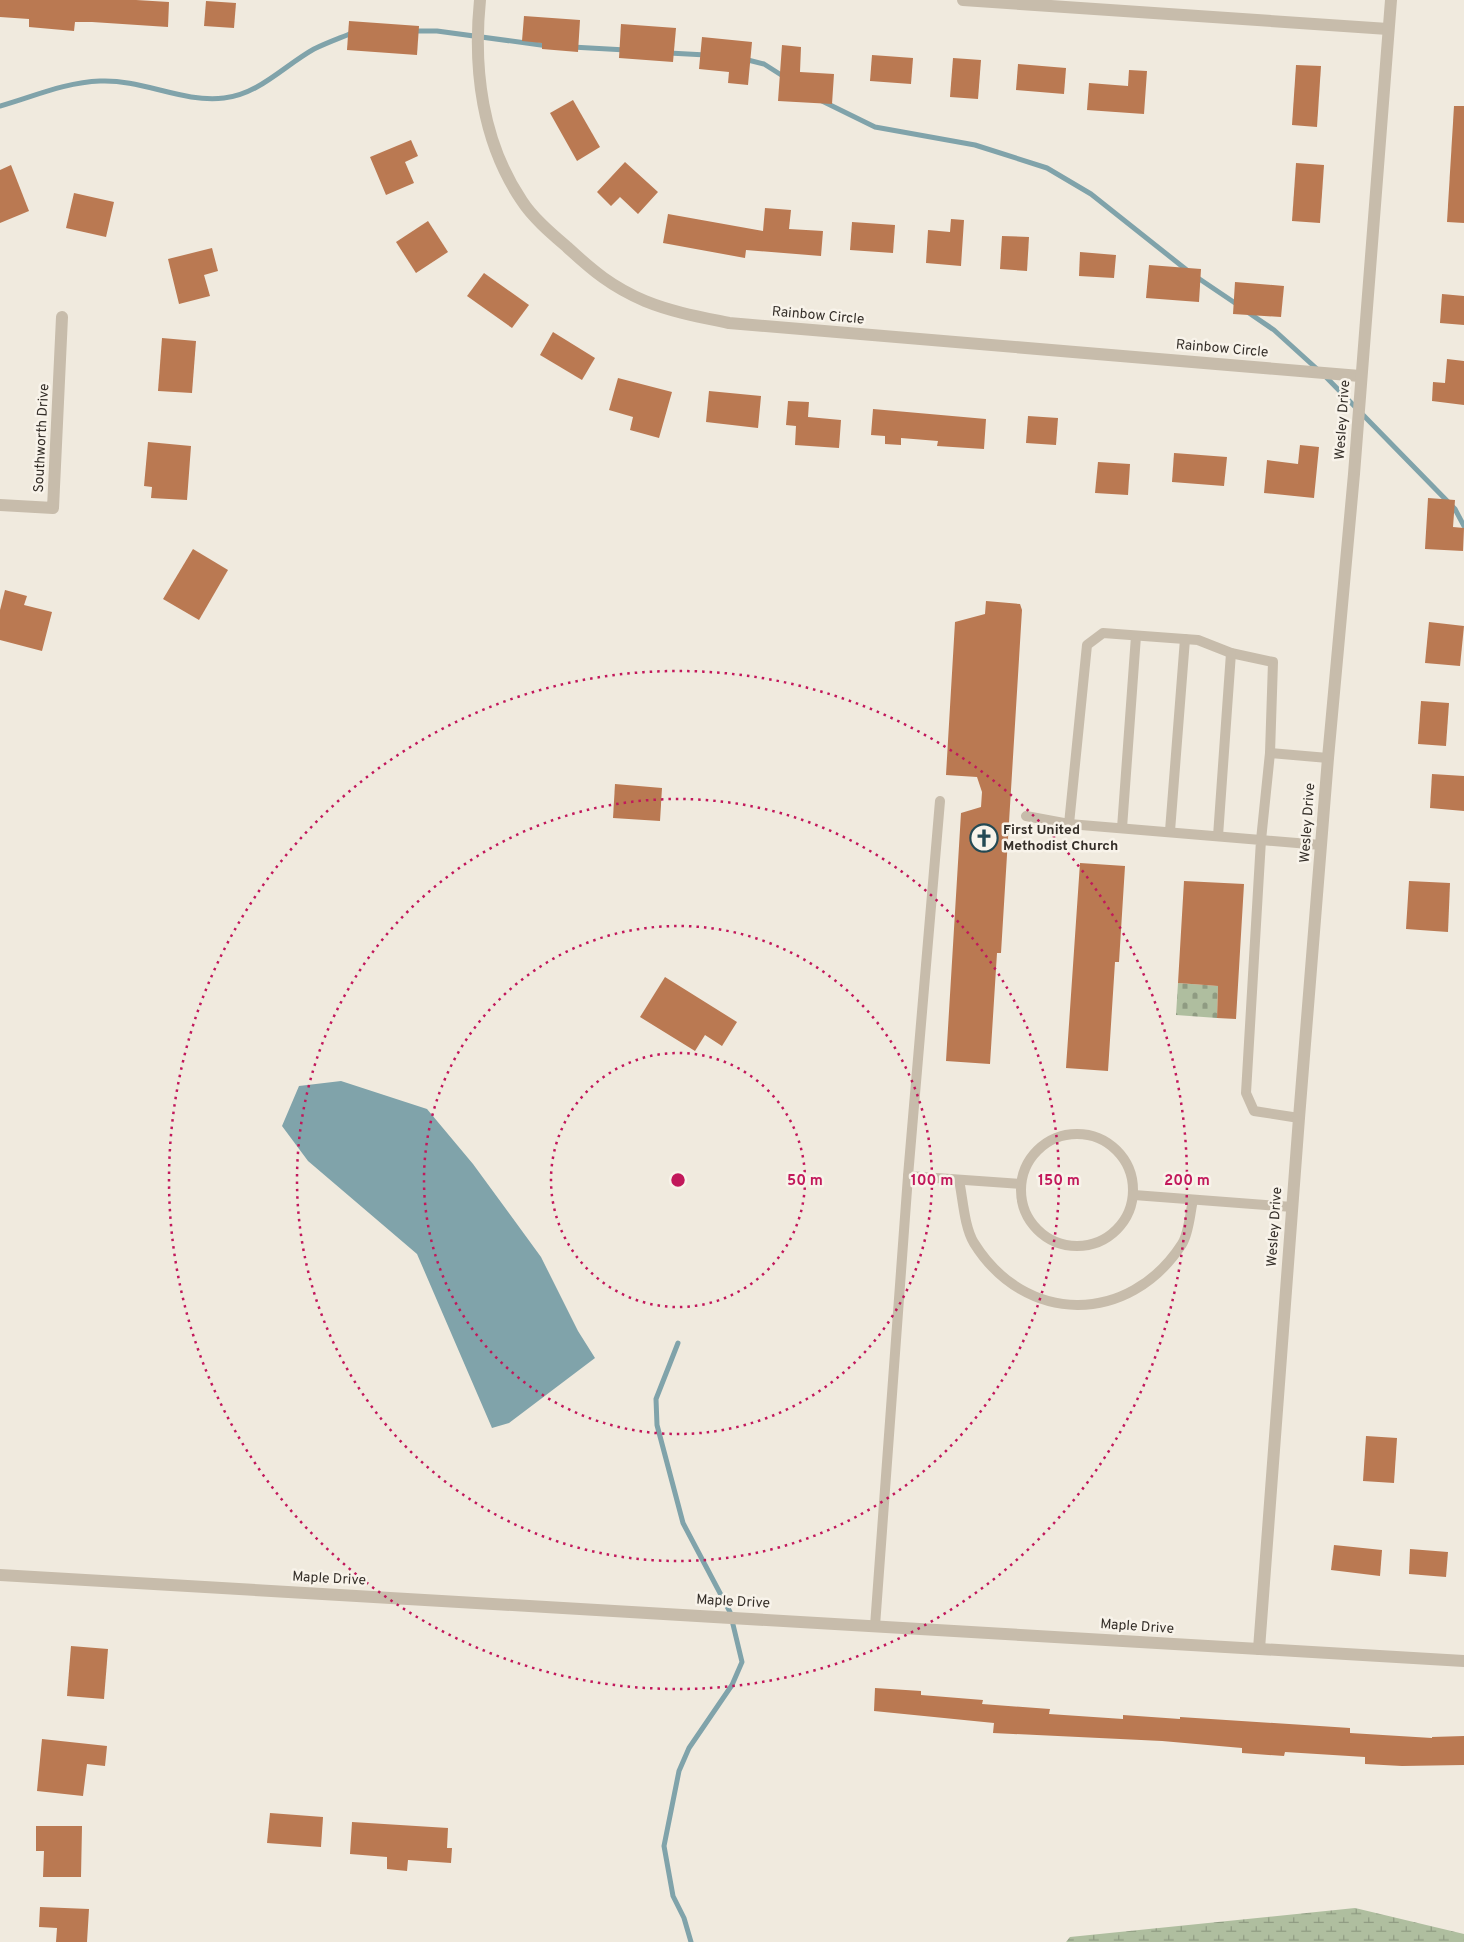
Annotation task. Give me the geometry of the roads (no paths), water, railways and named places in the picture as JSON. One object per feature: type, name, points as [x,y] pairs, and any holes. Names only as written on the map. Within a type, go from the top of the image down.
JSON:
[{"type":"street","name":"Rainbow Circle","points":[[480,0],[478,76],[486,122],[503,165],[522,202],[555,237],[598,276],[644,300],[677,312],[729,323],[1360,376]]},
{"type":"street","points":[[963,0],[1388,29]]},
{"type":"street","name":"Wesley Drive","points":[[1259,1649],[1299,1118],[1328,758],[1354,474],[1360,376],[1391,0]]},
{"type":"street","name":"Southworth Drive","points":[[0,505],[53,508],[62,317]]},
{"type":"street","points":[[0,1588],[1,1575]]},
{"type":"street","name":"Maple Drive","points":[[1,1575],[1464,1661]]},
{"type":"lane","points":[[1069,824],[1086,645],[1103,633],[1198,640],[1231,653],[1273,662],[1270,753],[1262,840],[1246,1093],[1254,1111],[1299,1118]]},
{"type":"lane","points":[[1122,828],[1136,636]]},
{"type":"lane","points":[[1170,831],[1185,639]]},
{"type":"lane","points":[[1218,836],[1231,653]]},
{"type":"lane","points":[[1270,753],[1328,758]]},
{"type":"lane","points":[[875,1626],[908,1176],[940,801]]},
{"type":"lane","points":[[1026,816],[1069,824],[1321,845]]},
{"type":"lane","points":[[1073,1134],[1092,1135],[1110,1143],[1124,1157],[1132,1175],[1134,1194],[1130,1212],[1120,1228],[1107,1239],[1090,1246],[1072,1247],[1055,1243],[1040,1233],[1028,1219],[1022,1202],[1021,1184],[1026,1165],[1038,1150],[1054,1138],[1073,1134]]},
{"type":"lane","points":[[908,1176],[1021,1184]]},
{"type":"lane","points":[[959,1180],[973,1242],[998,1272],[1025,1291],[1054,1303],[1086,1307],[1113,1301],[1139,1287],[1164,1266],[1183,1243],[1193,1200]]},
{"type":"lane","points":[[1134,1194],[1193,1200],[1292,1206]]},
{"type":"water","points":[[341,1081],[427,1109],[473,1164],[541,1257],[578,1331],[595,1358],[509,1423],[492,1428],[417,1254],[308,1161],[282,1126],[299,1086]]},
{"type":"waterway","points":[[413,31],[437,31],[548,46]]},
{"type":"waterway","points":[[0,106],[62,87],[100,81],[116,81],[208,99],[236,96],[260,85],[314,49],[352,33]]},
{"type":"waterway","points":[[572,47],[626,50]]},
{"type":"waterway","points":[[669,53],[706,55]]},
{"type":"waterway","points":[[744,59],[764,64],[786,78]]},
{"type":"waterway","points":[[820,100],[875,127],[975,145],[1047,168],[1091,194],[1188,271]]},
{"type":"waterway","points":[[1195,276],[1238,305]]},
{"type":"waterway","points":[[1249,313],[1274,330],[1317,369]]},
{"type":"waterway","points":[[1324,375],[1455,509],[1464,526]]},
{"type":"waterway","points":[[678,1343],[656,1399],[657,1425],[683,1523],[730,1612],[742,1662],[732,1685],[689,1748],[679,1771],[664,1846],[673,1896],[684,1918],[691,1942]]},
{"type":"place","name":"First United Methodist Church","points":[[984,838]]}]
